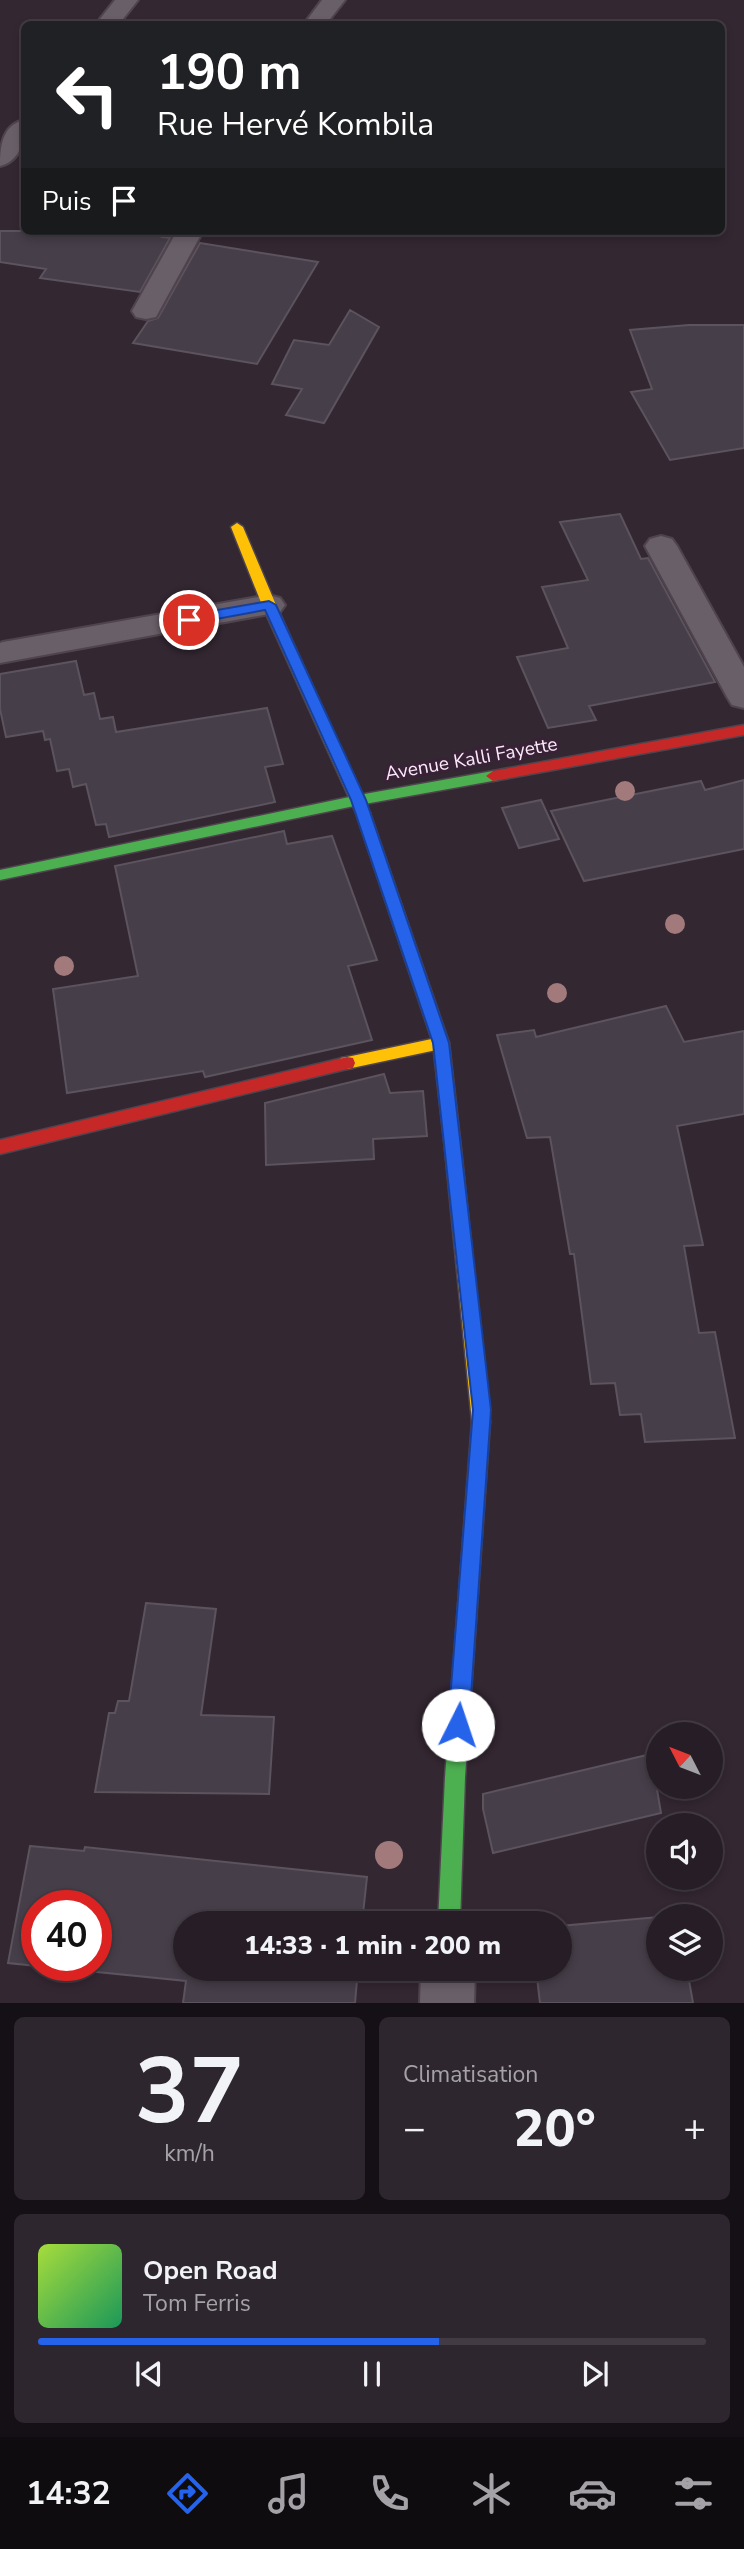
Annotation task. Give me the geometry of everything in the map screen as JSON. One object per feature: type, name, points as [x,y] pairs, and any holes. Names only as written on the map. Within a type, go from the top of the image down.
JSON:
[{"type":"street","points":[[317,21],[334,0]]},
{"type":"street","points":[[109,21],[121,1]]},
{"type":"street","points":[[0,159],[14,133]]},
{"type":"street","points":[[146,311],[188,235]]},
{"type":"street","points":[[237,527],[269,605],[359,800],[441,1043],[482,1410],[454,1777],[449,1911]]},
{"type":"street","points":[[662,546],[744,697]]},
{"type":"street","points":[[3,653],[269,605]]},
{"type":"street","name":"Avenue Kalli Fayette","points":[[0,874],[359,800],[744,730]]},
{"type":"street","points":[[0,1147],[351,1062],[441,1043]]},
{"type":"street","points":[[447,2003],[448,1981]]},
{"type":"building","points":[[0,231],[21,231],[21,235],[163,235],[162,237],[170,238],[140,292],[40,278],[46,269],[0,262]]},
{"type":"building","points":[[200,243],[318,262],[257,364],[133,343],[148,321],[158,318]]},
{"type":"building","points":[[350,310],[379,327],[324,423],[286,415],[302,389],[272,384],[294,340],[329,345]]},
{"type":"building","points":[[689,325],[744,325],[744,448],[670,460],[631,392],[652,389],[630,330]]},
{"type":"building","points":[[620,514],[641,559],[648,558],[715,682],[589,706],[596,720],[548,728],[517,657],[568,648],[542,587],[588,580],[560,522]]},
{"type":"building","points":[[76,661],[84,695],[94,693],[100,719],[113,717],[116,732],[267,708],[283,764],[265,767],[275,802],[109,837],[106,824],[96,825],[86,784],[73,787],[69,769],[57,771],[50,739],[45,740],[43,731],[6,737],[0,709],[0,674]]},
{"type":"building","points":[[744,780],[744,849],[584,881],[551,811],[701,781],[705,790]]},
{"type":"building","points":[[541,800],[559,839],[519,848],[502,808]]},
{"type":"building","points":[[284,831],[287,844],[332,836],[377,960],[348,966],[372,1040],[205,1077],[203,1071],[67,1093],[53,989],[138,976],[115,866]]},
{"type":"building","points":[[666,1006],[684,1042],[744,1031],[744,1114],[677,1126],[703,1245],[684,1246],[699,1333],[715,1332],[735,1438],[645,1442],[641,1414],[620,1415],[615,1383],[591,1384],[574,1254],[570,1254],[550,1137],[527,1138],[497,1035],[534,1030],[536,1037]]},
{"type":"building","points":[[384,1074],[390,1093],[423,1091],[427,1136],[373,1139],[374,1159],[266,1165],[265,1103]]},
{"type":"building","points":[[146,1603],[216,1609],[201,1715],[274,1717],[269,1794],[95,1792],[109,1713],[115,1713],[118,1701],[129,1701]]},
{"type":"building","points":[[646,1755],[646,1799],[659,1799],[661,1813],[646,1813],[646,1817],[493,1853],[483,1809],[483,1794]]},
{"type":"building","points":[[30,1846],[84,1851],[85,1847],[367,1877],[363,1911],[173,1911],[173,1980],[112,1974],[112,1890],[22,1890]]},
{"type":"building","points":[[21,1894],[21,1964],[8,1963]]},
{"type":"building","points":[[646,1918],[646,1981],[689,1981],[693,2003],[540,2003],[537,1981],[572,1981],[572,1925]]},
{"type":"building","points":[[186,1981],[357,1981],[355,2003],[183,2003]]},
{"type":"traffic: fast","points":[[0,875],[359,800],[493,776]]},
{"type":"traffic: fast","points":[[449,1911],[455,1777],[481,1422]]},
{"type":"traffic: slow","points":[[237,527],[269,605],[363,813]]},
{"type":"traffic: slow","points":[[347,1063],[441,1043]]},
{"type":"traffic: slow","points":[[453,1149],[481,1422]]},
{"type":"traffic: jam","points":[[493,776],[744,730]]},
{"type":"traffic: jam","points":[[363,813],[441,1043],[453,1149]]},
{"type":"traffic: jam","points":[[0,1147],[347,1063]]},
{"type":"route","points":[[189,620],[269,605],[359,800],[441,1043],[482,1410],[458,1725]]}]
